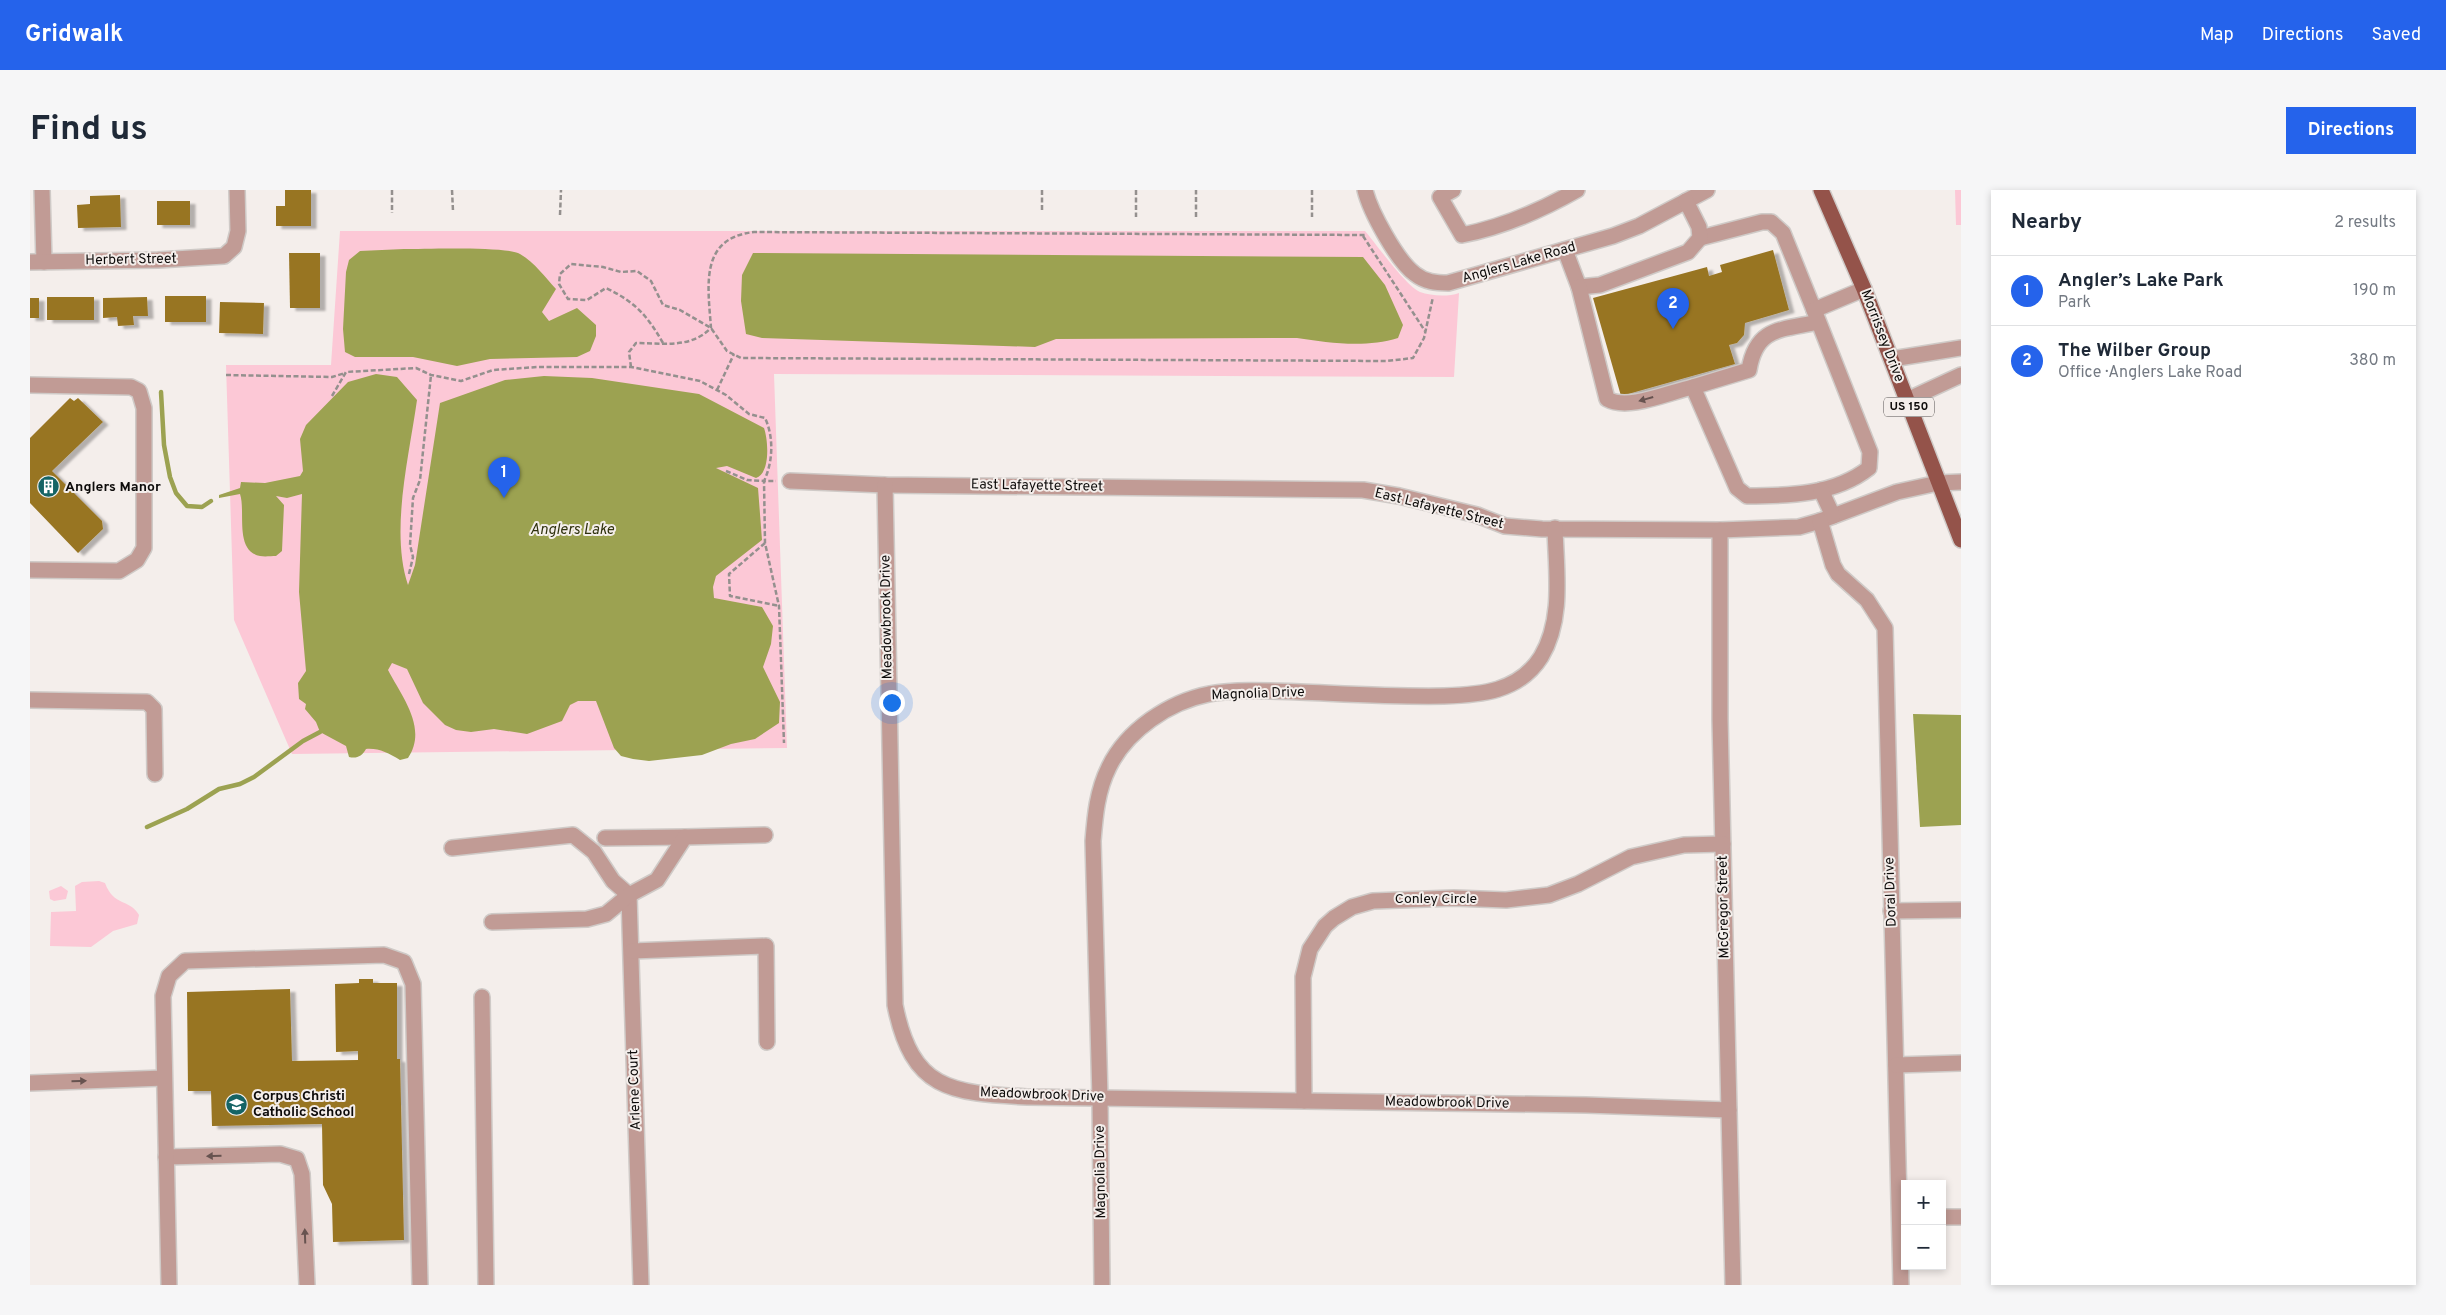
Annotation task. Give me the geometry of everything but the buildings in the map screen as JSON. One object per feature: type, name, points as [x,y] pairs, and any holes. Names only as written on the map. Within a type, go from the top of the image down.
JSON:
[{"type":"main road","name":"Morrissey Drive","points":[[1821,190],[1864,289],[1961,540]]},
{"type":"street","points":[[37,262],[42,190]]},
{"type":"street","name":"Herbert Street","points":[[37,262],[218,258],[230,252],[234,247],[238,231],[237,190]]},
{"type":"street","points":[[1453,190],[1440,197],[1462,235],[1494,229],[1544,209],[1577,190]]},
{"type":"street","name":"Anglers Lake Road","points":[[1366,193],[1373,214],[1405,264],[1413,273],[1436,283],[1448,284],[1639,226],[1708,190]]},
{"type":"street","points":[[1686,201],[1699,226],[1700,238]]},
{"type":"street","points":[[1579,287],[1600,285],[1688,252],[1700,238],[1762,222],[1771,222],[1783,233],[1870,452],[1869,468],[1856,478],[1821,490],[1787,495],[1746,496],[1738,488],[1693,387]]},
{"type":"street","points":[[1565,250],[1579,287],[1607,399],[1615,403],[1628,404],[1750,370],[1752,353],[1759,341],[1772,332],[1816,316],[1864,289]]},
{"type":"street","points":[[1892,359],[1961,348]]},
{"type":"street","points":[[1907,400],[1961,375]]},
{"type":"street","points":[[30,385],[121,386],[139,391],[144,408],[144,548],[137,560],[119,571],[30,570]]},
{"type":"street","name":"East Lafayette Street","points":[[790,482],[885,485],[1363,490],[1399,496],[1477,515],[1505,526],[1720,530],[1799,527],[1827,519],[1897,492],[1938,482],[1961,482]]},
{"type":"street","name":"Meadowbrook Drive","points":[[885,485],[895,1005],[904,1039],[913,1058],[930,1076],[952,1089],[980,1095],[1586,1105],[1729,1110]]},
{"type":"street","name":"Doral Drive","points":[[1821,490],[1833,565],[1838,574],[1867,600],[1885,628],[1901,1192]]},
{"type":"street","name":"Magnolia Drive","points":[[1102,1285],[1100,1098],[1093,841],[1096,802],[1109,767],[1131,736],[1167,708],[1209,694],[1274,691],[1413,697],[1491,693],[1508,685],[1527,672],[1540,659],[1549,641],[1555,618],[1555,528]]},
{"type":"street","name":"McGregor Street","points":[[1720,530],[1720,719],[1733,1285]]},
{"type":"street","points":[[30,700],[147,702],[154,709],[155,774]]},
{"type":"street","points":[[452,848],[573,835],[594,852],[613,881],[629,895]]},
{"type":"street","points":[[605,838],[765,835]]},
{"type":"street","points":[[492,922],[587,919],[606,914],[629,895],[656,880],[685,838]]},
{"type":"street","name":"Conley Circle","points":[[1304,1101],[1303,977],[1310,948],[1325,926],[1334,918],[1352,907],[1372,901],[1454,898],[1506,900],[1549,895],[1578,884],[1631,858],[1684,845],[1723,844]]},
{"type":"street","name":"Arlene Court","points":[[629,895],[641,1285]]},
{"type":"street","points":[[1892,911],[1961,910]]},
{"type":"street","points":[[632,951],[766,946],[767,1042]]},
{"type":"street","points":[[169,1285],[163,996],[169,976],[185,961],[384,955],[404,962],[414,984],[420,1285]]},
{"type":"street","points":[[482,997],[486,1285]]},
{"type":"street","points":[[1896,1065],[1961,1063]]},
{"type":"street","points":[[30,1083],[164,1078]]},
{"type":"street","points":[[166,1157],[280,1154],[297,1159],[302,1174],[307,1285]]},
{"type":"street","points":[[1946,1218],[1961,1217]]},
{"type":"street","name":"Doral Drive","points":[[1900,1285],[1902,1225]]},
{"type":"path","points":[[392,190],[392,213]]},
{"type":"path","points":[[452,190],[453,211]]},
{"type":"path","points":[[560,215],[561,190]]},
{"type":"path","points":[[1042,190],[1042,212]]},
{"type":"path","points":[[1136,190],[1136,217]]},
{"type":"path","points":[[1196,190],[1196,217]]},
{"type":"path","points":[[1312,190],[1312,217]]},
{"type":"path","points":[[630,367],[629,352],[636,343],[680,345],[703,336],[711,328],[708,284],[712,259],[722,244],[737,234],[774,232],[1363,236],[1382,229]]},
{"type":"path","points":[[1363,236],[1425,332]]},
{"type":"path","points":[[663,344],[651,321],[628,299],[606,288],[587,300],[568,299],[559,284],[560,274],[571,264],[604,266],[621,272],[637,271],[651,281],[663,304],[680,310],[711,328],[727,351],[741,358],[1387,361],[1414,358],[1420,349],[1436,283]]},
{"type":"path","points":[[717,390],[734,354]]},
{"type":"path","points":[[226,375],[332,377],[346,372],[416,368],[431,375],[461,381],[493,370],[538,367],[630,367],[700,382],[717,390],[749,414],[765,418],[772,431],[769,470],[764,481],[765,542],[779,606],[784,743]]},
{"type":"path","points":[[332,396],[346,372]]},
{"type":"path","points":[[409,574],[414,557],[410,545],[414,498],[420,480],[431,375]]},
{"type":"path","points":[[726,471],[747,480],[790,482]]},
{"type":"path","points":[[765,542],[729,574],[730,596],[779,606]]},
{"type":"shaded area","points":[[1955,190],[1961,190],[1961,225],[1956,225]]},
{"type":"shaded area","points":[[340,231],[1365,231],[1399,273],[1420,292],[1434,295],[1459,293],[1454,377],[774,374],[787,748],[292,754],[234,620],[226,365],[331,365]]},
{"type":"shaded area","points":[[99,881],[105,883],[113,896],[135,910],[139,915],[137,924],[113,931],[91,947],[50,946],[51,912],[76,911],[75,886],[82,882]]},
{"type":"shaded area","points":[[61,886],[68,891],[66,899],[54,901],[50,899],[49,891]]},
{"type":"water","points":[[483,249],[512,251],[520,254],[535,266],[556,289],[542,312],[549,321],[577,308],[596,325],[596,336],[590,351],[577,357],[490,359],[457,366],[413,357],[355,357],[345,352],[343,329],[346,272],[349,260],[360,251]]},
{"type":"water","points":[[753,253],[1363,257],[1385,285],[1403,325],[1398,338],[1360,344],[1297,338],[1056,339],[1035,347],[762,338],[746,334],[741,301],[742,275]]},
{"type":"water","name":"Anglers Lake","points":[[376,374],[397,377],[417,400],[406,469],[401,518],[403,564],[408,585],[415,565],[440,403],[505,380],[544,376],[592,378],[699,394],[764,428],[767,440],[767,455],[761,475],[756,478],[727,466],[716,468],[758,488],[762,540],[716,576],[713,587],[714,598],[762,607],[773,626],[771,644],[763,667],[780,702],[779,723],[755,739],[731,744],[702,755],[649,761],[633,759],[621,756],[614,748],[596,701],[578,701],[570,705],[562,721],[527,734],[494,729],[471,732],[456,730],[445,725],[423,703],[407,669],[392,663],[388,670],[406,702],[414,724],[413,747],[408,758],[400,760],[383,751],[366,749],[361,755],[352,758],[349,757],[346,746],[320,732],[316,722],[305,709],[306,704],[299,699],[298,683],[306,671],[299,592],[302,494],[287,498],[276,496],[284,505],[282,551],[276,556],[260,556],[252,553],[247,547],[242,530],[242,501],[240,494],[219,498],[219,495],[240,488],[241,482],[265,483],[300,476],[303,471],[300,439],[306,425],[348,382]]},
{"type":"water","points":[[1913,714],[1961,715],[1961,825],[1920,827]]},
{"type":"waterway","points":[[161,392],[164,445],[170,477],[176,493],[187,506],[202,507],[211,501]]},
{"type":"waterway","points":[[147,827],[187,809],[219,789],[240,784],[254,777],[303,741],[320,732]]},
{"type":"place","name":"The Wilber Group","points":[[1673,329]]},
{"type":"place","name":"Anglers Manor","points":[[49,487]]},
{"type":"place","name":"Angler’s Lake Park","points":[[504,498]]},
{"type":"place","name":"Corpus Christi Catholic School","points":[[237,1104]]}]
